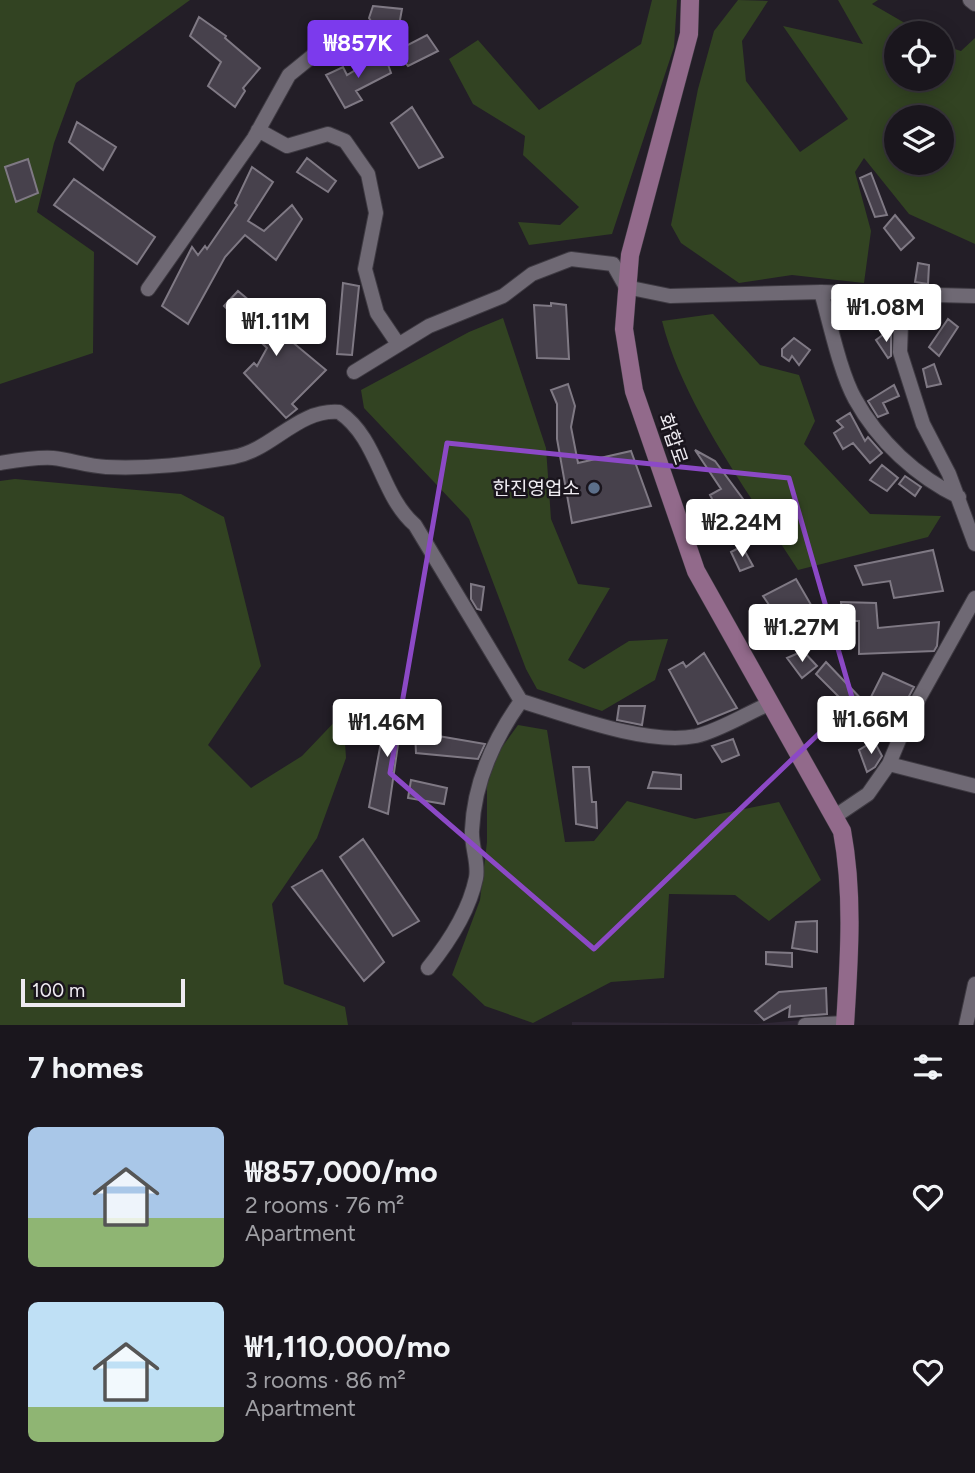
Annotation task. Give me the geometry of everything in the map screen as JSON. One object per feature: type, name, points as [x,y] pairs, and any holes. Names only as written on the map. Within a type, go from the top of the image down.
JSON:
[{"type":"main road","name":"화합로","points":[[690,0],[688,34],[630,255],[624,329],[634,391],[692,558],[842,831],[848,863],[849,958],[845,1024]]},
{"type":"street","points":[[970,0],[975,4]]},
{"type":"street","points":[[148,289],[258,130],[289,75],[337,36]]},
{"type":"street","points":[[258,130],[287,146],[328,134],[345,141],[368,174],[376,213],[365,270],[377,313],[398,344]]},
{"type":"street","points":[[354,372],[429,326],[503,296],[532,274],[571,259],[613,264],[626,287],[670,296],[821,292],[975,296]]},
{"type":"street","points":[[821,292],[854,398],[880,437],[932,484],[959,497]]},
{"type":"street","points":[[902,295],[900,352],[923,424],[959,497],[975,544]]},
{"type":"street","points":[[0,463],[31,458],[54,458],[103,467],[167,468],[236,457],[262,448],[312,415],[339,412],[370,447],[400,512],[415,524],[521,701],[617,730],[671,737],[696,736],[771,703]]},
{"type":"street","points":[[834,817],[869,794],[889,764],[909,716],[975,598]]},
{"type":"street","points":[[428,968],[455,933],[477,877],[472,830],[482,773],[497,735],[521,701]]},
{"type":"street","points":[[889,764],[975,786]]},
{"type":"street","points":[[970,1023],[975,985]]},
{"type":"street","points":[[805,1025],[845,1024]]},
{"type":"highlighted area","points":[[447,443],[789,478],[853,701],[594,949],[390,773]]},
{"type":"shaded area","points":[[824,1018],[824,1025],[572,1025],[572,1022],[757,1024]]},
{"type":"green space","points":[[0,0],[190,0],[76,83],[54,143],[37,212],[94,252],[93,353],[0,384]]},
{"type":"green space","points":[[652,0],[677,0],[674,47],[612,234],[529,245],[518,222],[560,225],[579,207],[523,155],[525,136],[473,104],[449,59],[478,40],[539,110],[641,44]]},
{"type":"green space","points":[[738,0],[768,1],[742,41],[746,81],[800,152],[848,119],[783,26],[863,44],[838,0],[878,0],[872,4],[901,21],[884,21],[884,91],[954,91],[954,49],[961,51],[975,38],[975,244],[909,214],[864,158],[855,172],[871,231],[864,283],[792,275],[739,283],[681,243],[671,225],[698,89],[714,31]]},
{"type":"green space","points":[[713,314],[760,365],[799,375],[815,421],[804,444],[870,514],[941,516],[928,537],[798,570],[702,417],[672,353],[662,321]]},
{"type":"green space","points":[[503,318],[546,448],[551,519],[578,584],[610,588],[568,660],[584,669],[629,641],[668,639],[655,680],[602,711],[537,689],[526,669],[469,519],[364,408],[361,390],[469,332]]},
{"type":"green space","points":[[15,479],[181,494],[224,517],[261,666],[208,745],[251,788],[302,756],[343,713],[346,758],[317,838],[272,904],[284,984],[345,1007],[348,1025],[0,1025],[0,481]]},
{"type":"green space","points":[[518,725],[547,730],[565,842],[594,841],[627,801],[695,819],[779,802],[821,880],[769,921],[735,895],[669,894],[664,978],[611,982],[533,1023],[485,1006],[452,975],[480,900],[487,842],[487,768]]},
{"type":"building","points":[[373,6],[402,9],[398,31],[373,24],[369,18]]},
{"type":"building","points":[[199,17],[226,36],[225,38],[260,68],[243,88],[245,91],[235,107],[208,86],[221,62],[190,36]]},
{"type":"building","points":[[427,35],[438,51],[408,66],[396,51]]},
{"type":"building","points":[[384,53],[391,73],[356,91],[362,100],[345,108],[326,75],[343,67],[347,75]]},
{"type":"building","points":[[412,107],[443,157],[419,168],[391,123]]},
{"type":"building","points":[[77,122],[116,147],[103,170],[69,142]]},
{"type":"building","points":[[307,158],[336,181],[328,192],[297,172]]},
{"type":"building","points":[[28,159],[38,193],[16,202],[5,167]]},
{"type":"building","points":[[252,167],[273,182],[248,221],[264,231],[292,205],[302,219],[276,260],[245,235],[225,257],[188,324],[162,306],[192,247],[198,255],[205,246],[207,249],[237,205],[235,203]]},
{"type":"building","points":[[871,173],[887,215],[875,217],[860,178]]},
{"type":"building","points":[[74,179],[155,237],[137,264],[54,205]]},
{"type":"building","points":[[895,215],[914,238],[901,250],[884,228]]},
{"type":"building","points":[[918,263],[929,265],[928,284],[915,282]]},
{"type":"building","points":[[343,283],[359,286],[352,355],[337,354]]},
{"type":"building","points":[[238,291],[275,322],[273,326],[326,370],[292,404],[297,409],[286,418],[244,373],[254,363],[257,366],[267,348],[224,306]]},
{"type":"building","points":[[551,303],[566,305],[569,359],[537,358],[534,305],[551,306]]},
{"type":"building","points":[[948,319],[958,327],[939,356],[929,347]]},
{"type":"building","points":[[884,334],[891,334],[891,356],[888,358],[876,340]]},
{"type":"building","points":[[794,338],[810,350],[799,365],[792,356],[789,361],[782,356],[782,349]]},
{"type":"building","points":[[934,364],[941,384],[927,387],[923,369]]},
{"type":"building","points":[[568,384],[575,406],[571,427],[578,463],[631,451],[651,506],[572,523],[557,439],[557,404],[551,390]]},
{"type":"building","points":[[894,385],[899,396],[883,403],[888,413],[878,417],[868,401]]},
{"type":"building","points":[[850,413],[865,441],[868,437],[882,453],[870,463],[853,443],[843,449],[834,433],[843,427],[837,421]]},
{"type":"building","points":[[695,450],[715,461],[743,499],[720,514],[710,495],[721,489]]},
{"type":"building","points":[[882,465],[898,478],[887,491],[870,480]]},
{"type":"building","points":[[905,476],[921,487],[915,496],[899,484]]},
{"type":"building","points":[[742,546],[753,566],[740,571],[731,552]]},
{"type":"building","points":[[933,550],[943,591],[894,598],[890,581],[863,585],[855,566]]},
{"type":"building","points":[[796,579],[814,610],[802,616],[799,611],[780,621],[763,596]]},
{"type":"building","points":[[471,584],[484,587],[481,610],[477,609],[471,599]]},
{"type":"building","points":[[841,602],[876,603],[878,628],[939,622],[937,646],[934,651],[859,654],[859,621],[843,621]]},
{"type":"building","points":[[803,651],[817,666],[802,678],[787,658]]},
{"type":"building","points":[[704,653],[737,708],[698,724],[669,670],[683,662],[686,667]]},
{"type":"building","points":[[826,662],[867,705],[883,673],[914,687],[901,711],[876,704],[866,723],[858,720],[859,717],[816,674]]},
{"type":"building","points":[[404,703],[388,814],[369,807],[388,704]]},
{"type":"building","points":[[619,706],[645,706],[642,725],[617,720]]},
{"type":"building","points":[[415,732],[485,744],[478,759],[416,753]]},
{"type":"building","points":[[733,739],[739,755],[722,762],[712,746]]},
{"type":"building","points":[[874,741],[882,756],[875,767],[867,772],[859,750]]},
{"type":"building","points":[[573,767],[589,767],[592,802],[596,802],[597,828],[576,824]]},
{"type":"building","points":[[653,772],[681,775],[681,789],[648,788]]},
{"type":"building","points":[[411,780],[447,788],[444,804],[408,798]]},
{"type":"building","points":[[363,839],[419,921],[393,936],[340,857]]},
{"type":"building","points":[[322,870],[384,962],[364,981],[292,887]]},
{"type":"building","points":[[817,921],[817,952],[792,948],[796,922]]},
{"type":"building","points":[[766,952],[792,953],[792,967],[766,964]]},
{"type":"building","points":[[826,988],[827,1014],[789,1017],[790,1006],[764,1020],[755,1011],[779,992]]},
{"type":"place","name":"한진영업소","points":[[594,488]]}]
